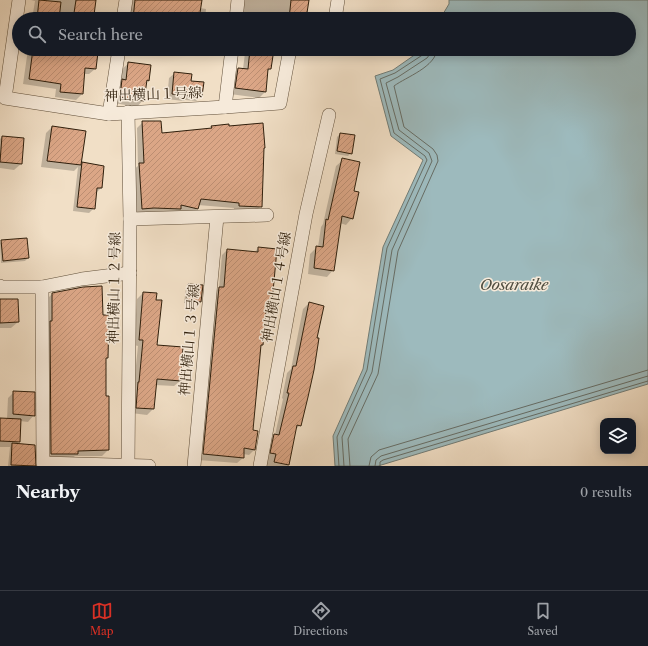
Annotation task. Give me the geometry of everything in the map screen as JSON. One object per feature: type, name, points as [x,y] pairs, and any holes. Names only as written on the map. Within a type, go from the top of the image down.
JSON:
[{"type":"street","name":"神出横山１号線","points":[[17,12],[19,0]]},
{"type":"street","points":[[124,12],[126,0]]},
{"type":"street","points":[[237,12],[238,0]]},
{"type":"street","points":[[336,12],[338,0]]},
{"type":"street","name":"神出横山１号線","points":[[12,49],[5,98],[109,114],[280,104],[289,56]]},
{"type":"street","points":[[109,114],[118,56]]},
{"type":"street","points":[[225,107],[231,56]]},
{"type":"street","name":"神出横山１２号線","points":[[127,465],[130,273],[128,112]]},
{"type":"street","name":"神出横山１４号線","points":[[260,466],[306,214],[329,115]]},
{"type":"street","name":"神出横山１４号線","points":[[130,219],[267,215]]},
{"type":"street","name":"神出横山１３号線","points":[[194,466],[217,217]]},
{"type":"street","points":[[0,286],[42,287],[82,279],[130,273]]},
{"type":"street","points":[[42,287],[43,463],[149,466]]},
{"type":"water","name":"Oosaraike","points":[[449,0],[648,0],[648,384],[378,466],[335,466],[333,436],[363,369],[383,247],[423,160],[391,136],[375,76],[393,70],[413,56],[636,56],[636,12],[444,12],[449,4]]},
{"type":"building","points":[[39,0],[61,2],[60,12],[38,12]]},
{"type":"building","points":[[76,0],[96,0],[94,12],[74,12]]},
{"type":"building","points":[[135,0],[202,0],[200,12],[134,12]]},
{"type":"building","points":[[291,0],[309,0],[307,12],[290,12]]},
{"type":"building","points":[[32,56],[98,56],[96,69],[85,68],[83,94],[60,92],[61,84],[29,79]]},
{"type":"building","points":[[249,56],[273,56],[271,69],[268,69],[266,92],[235,88],[238,68],[248,69]]},
{"type":"building","points":[[128,62],[151,65],[144,101],[120,97],[122,79],[126,80]]},
{"type":"building","points":[[174,72],[192,74],[191,81],[204,82],[202,96],[172,94]]},
{"type":"building","points":[[142,121],[161,121],[162,133],[212,128],[211,126],[229,124],[229,126],[263,123],[265,148],[262,207],[239,206],[239,203],[201,199],[198,209],[181,205],[181,209],[142,209],[139,163],[144,163]]},
{"type":"building","points":[[52,126],[86,131],[81,165],[47,161]]},
{"type":"building","points":[[340,133],[355,135],[352,154],[337,151]]},
{"type":"building","points":[[2,136],[24,138],[22,164],[0,162]]},
{"type":"building","points":[[342,158],[360,162],[354,191],[359,192],[353,219],[342,216],[334,271],[314,268],[316,246],[323,247],[326,219],[328,220]]},
{"type":"building","points":[[82,162],[104,166],[102,188],[97,188],[95,209],[77,207]]},
{"type":"building","points":[[27,238],[29,258],[3,261],[1,240]]},
{"type":"building","points":[[258,247],[277,249],[271,313],[266,312],[263,345],[261,345],[253,430],[258,431],[255,450],[244,448],[244,458],[203,454],[219,287],[224,287],[227,249],[258,252]]},
{"type":"building","points":[[188,284],[203,285],[201,302],[187,300]]},
{"type":"building","points":[[102,286],[103,315],[109,315],[108,358],[106,358],[106,396],[109,396],[109,450],[78,451],[78,454],[51,454],[50,321],[52,321],[52,293],[83,287]]},
{"type":"building","points":[[143,292],[157,293],[156,300],[162,300],[157,345],[183,347],[181,381],[157,379],[154,409],[136,408],[143,340],[139,340]]},
{"type":"building","points":[[0,299],[18,299],[19,322],[0,323]]},
{"type":"building","points":[[309,302],[324,306],[317,338],[319,338],[314,370],[301,426],[297,425],[289,465],[274,462],[276,454],[270,453],[274,434],[279,435],[289,393],[287,393],[293,366],[296,366]]},
{"type":"building","points":[[13,391],[35,392],[35,416],[13,414]]},
{"type":"building","points":[[0,418],[21,419],[20,442],[0,441]]},
{"type":"building","points":[[12,443],[35,445],[36,466],[11,465]]}]
